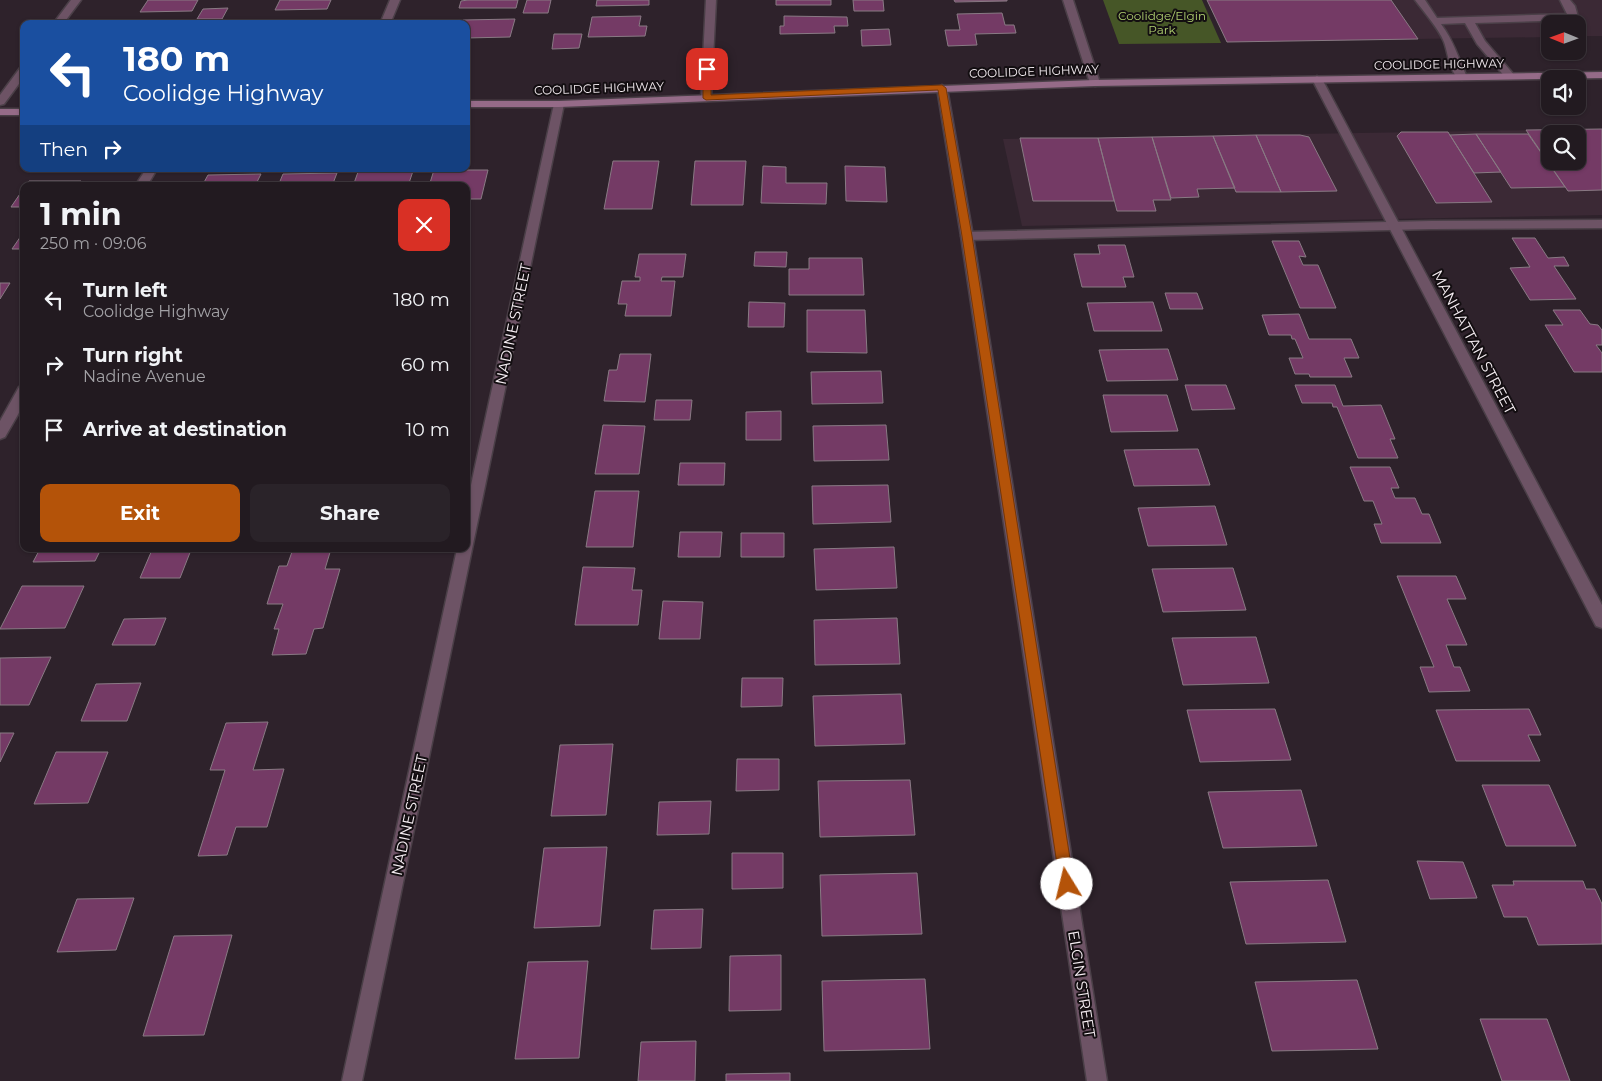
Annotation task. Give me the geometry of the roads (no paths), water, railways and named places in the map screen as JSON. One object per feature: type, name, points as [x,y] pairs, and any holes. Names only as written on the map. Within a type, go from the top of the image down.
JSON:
[{"type":"main road","name":"COOLIDGE HIGHWAY","points":[[470,104],[559,104],[942,88],[1095,84],[1602,75]]},
{"type":"main road","points":[[0,112],[20,112]]},
{"type":"street","points":[[61,20],[76,0]]},
{"type":"street","points":[[388,20],[395,0]]},
{"type":"street","points":[[706,98],[711,0]]},
{"type":"street","points":[[1068,0],[1095,84]]},
{"type":"street","points":[[1420,0],[1448,42],[1462,78]]},
{"type":"street","points":[[1434,20],[1573,17],[1570,6],[1565,0]]},
{"type":"street","points":[[1468,19],[1481,42],[1510,76]]},
{"type":"street","points":[[0,102],[20,75]]},
{"type":"street","name":"MANHATTAN STREET","points":[[1318,79],[1602,621]]},
{"type":"street","name":"ELGIN STREET","points":[[942,88],[967,236],[1097,1081]]},
{"type":"street","name":"NADINE STREET","points":[[470,525],[559,104]]},
{"type":"street","points":[[967,236],[1395,226],[1602,224]]},
{"type":"street","points":[[0,433],[20,399]]},
{"type":"street","name":"NADINE STREET","points":[[352,1081],[464,552]]},
{"type":"park label","name":"Coolidge/Elgin Park","points":[[1162,22]]}]
